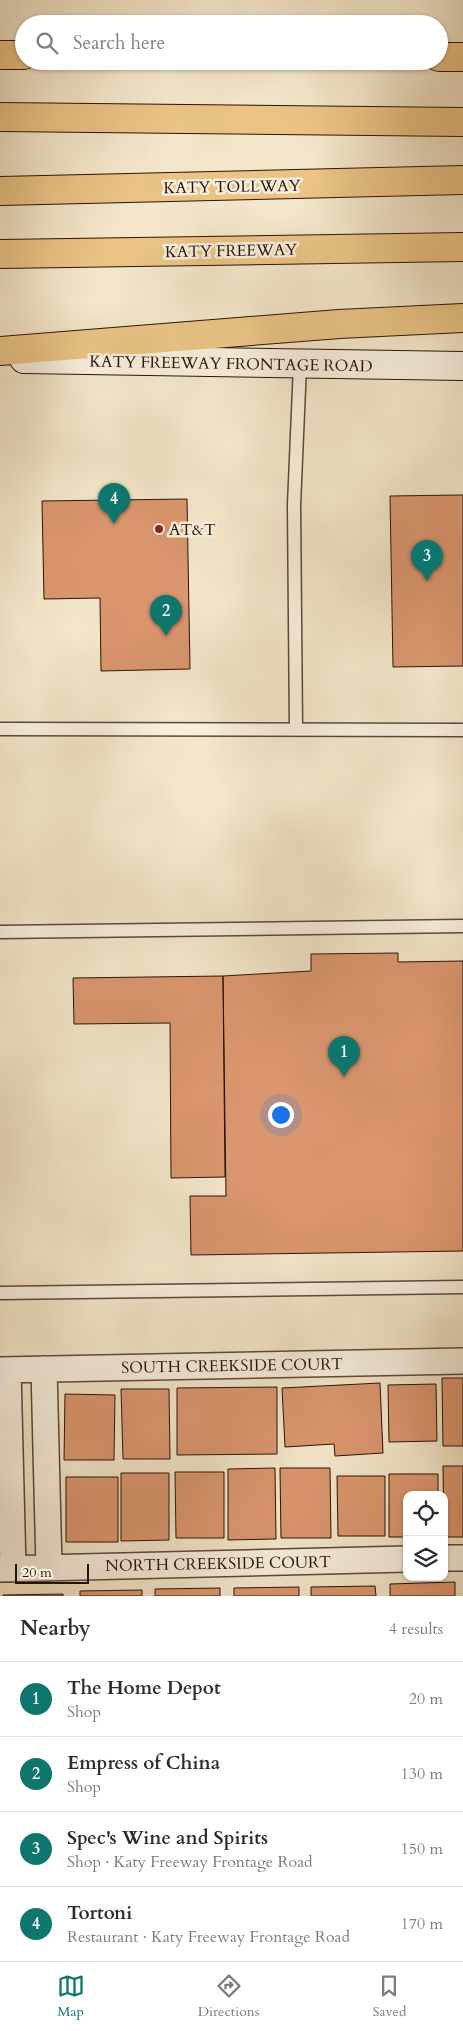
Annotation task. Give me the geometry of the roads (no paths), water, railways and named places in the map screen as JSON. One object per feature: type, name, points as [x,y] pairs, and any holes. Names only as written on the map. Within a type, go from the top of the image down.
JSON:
[{"type":"highway","points":[[0,55],[15,55]]},
{"type":"highway","points":[[448,57],[463,57]]},
{"type":"highway","points":[[0,117],[463,122]]},
{"type":"highway","name":"KATY TOLLWAY","points":[[0,191],[463,180]]},
{"type":"highway","name":"KATY FREEWAY","points":[[0,254],[463,247]]},
{"type":"highway","points":[[0,350],[338,324],[463,318]]},
{"type":"main road","name":"KATY FREEWAY FRONTAGE ROAD","points":[[0,359],[463,366]]},
{"type":"street","name":"SOUTH CREEKSIDE COURT","points":[[4,1370],[463,1361]]},
{"type":"street","points":[[44,1369],[49,1568]]},
{"type":"street","points":[[4,1370],[6,1569]]},
{"type":"street","points":[[448,1558],[463,1558]]},
{"type":"street","name":"NORTH CREEKSIDE COURT","points":[[6,1569],[403,1559]]},
{"type":"lane","points":[[296,730],[294,505],[300,365]]},
{"type":"lane","points":[[0,730],[463,730]]},
{"type":"lane","points":[[0,932],[463,926]]},
{"type":"lane","points":[[0,1294],[463,1287]]},
{"type":"place","name":"Tortoni","points":[[114,524]]},
{"type":"place","name":"AT&T","points":[[159,529]]},
{"type":"place","name":"Spec's Wine and Spirits","points":[[427,581]]},
{"type":"place","name":"Empress of China","points":[[166,636]]},
{"type":"place","name":"The Home Depot","points":[[344,1077]]}]
